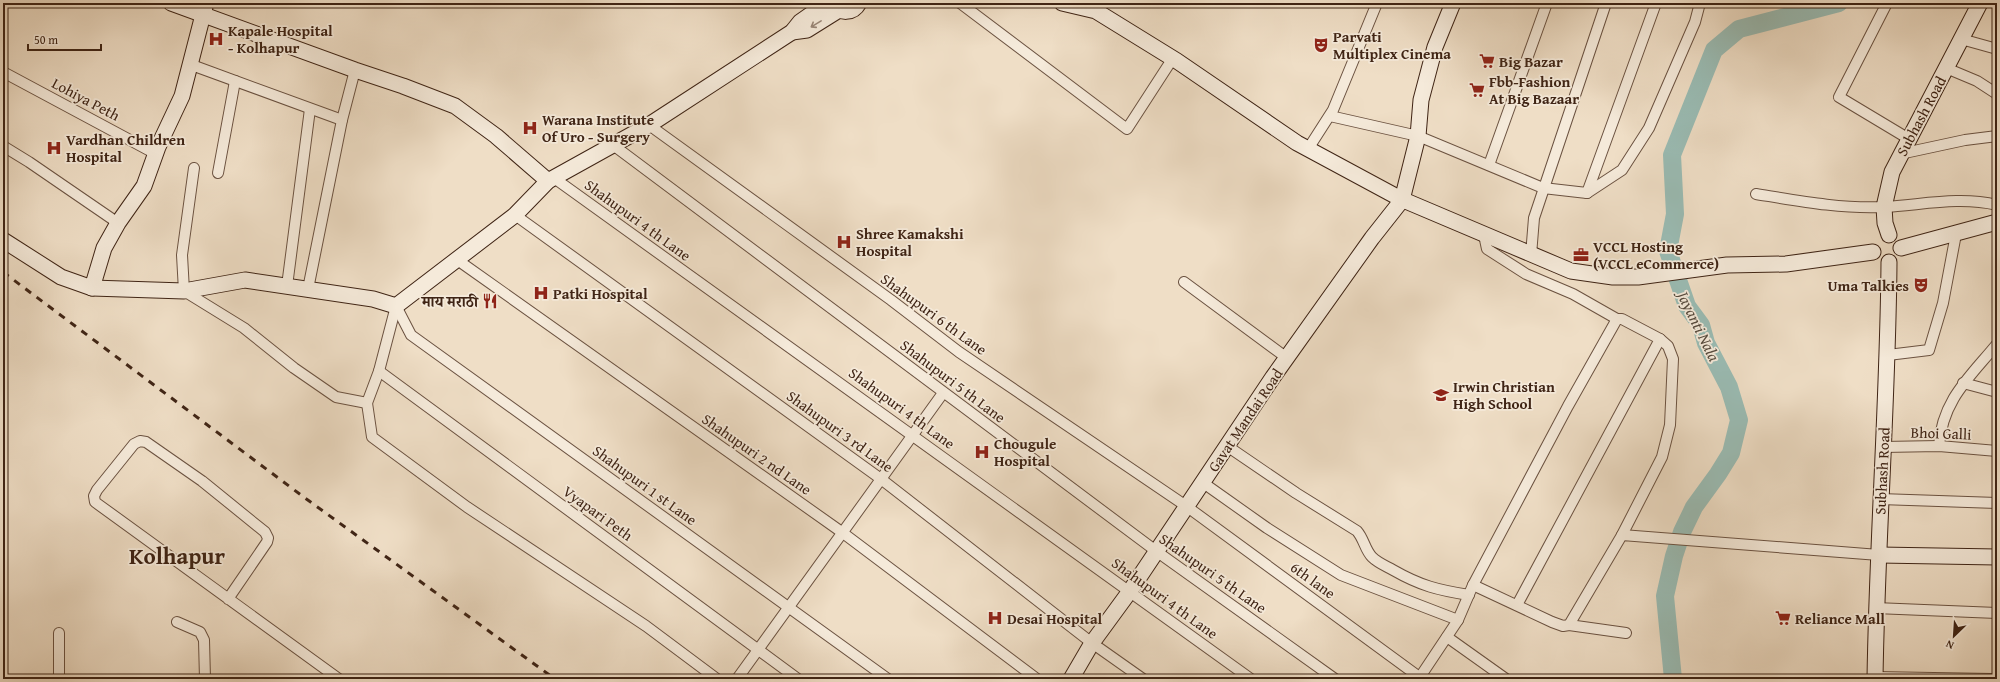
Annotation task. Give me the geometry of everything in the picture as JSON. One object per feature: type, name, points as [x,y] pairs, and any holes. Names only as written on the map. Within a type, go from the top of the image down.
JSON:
[{"type":"street","points":[[171,3],[205,9],[355,70],[403,86],[455,106],[551,179]]},
{"type":"street","points":[[717,679],[634,618],[467,507],[372,437],[367,403],[379,371],[396,306],[515,215],[551,179],[649,125],[792,32],[807,30],[833,5],[848,12],[855,8],[858,3]]},
{"type":"street","points":[[960,3],[1127,129],[1173,58]]},
{"type":"street","points":[[1062,3],[1093,7],[1173,58],[1308,149],[1402,200],[1571,271],[1613,277],[1638,277],[1741,264],[1766,266],[1786,264],[1873,252]]},
{"type":"street","points":[[1308,149],[1330,116],[1377,3]]},
{"type":"street","points":[[1402,200],[1418,136],[1421,100],[1433,55],[1453,3]]},
{"type":"street","points":[[1488,165],[1547,3]]},
{"type":"street","points":[[1530,255],[1534,218],[1606,3]]},
{"type":"street","points":[[1587,193],[1656,3]]},
{"type":"street","points":[[1330,116],[1418,136],[1544,188],[1587,193],[1622,170],[1649,128],[1695,22],[1700,3]]},
{"type":"street","points":[[1887,3],[1839,97],[1909,139]]},
{"type":"street","name":"Subhash Road","points":[[1889,235],[1885,223],[1884,207],[1892,172],[1900,154],[1980,3]]},
{"type":"street","points":[[92,288],[104,248],[118,223],[144,186],[156,154],[182,96],[189,64],[205,9]]},
{"type":"street","points":[[1961,39],[1997,49]]},
{"type":"street","points":[[189,64],[342,120]]},
{"type":"street","points":[[1946,68],[1977,81],[1997,94]]},
{"type":"street","points":[[308,289],[342,120],[355,70]]},
{"type":"street","name":"Lohiya Peth","points":[[3,72],[156,154]]},
{"type":"street","points":[[218,173],[235,81]]},
{"type":"street","points":[[287,286],[310,109]]},
{"type":"street","name":"Shahupuri 6 th Lane","points":[[649,125],[891,300],[959,352],[1186,506]]},
{"type":"street","points":[[1900,154],[1965,140],[1997,136]]},
{"type":"street","name":"Shahupuri 5 th Lane","points":[[613,145],[1156,551],[1335,679]]},
{"type":"street","points":[[3,146],[118,223]]},
{"type":"street","points":[[184,291],[182,256],[194,168]]},
{"type":"street","name":"Shahupuri 4 th Lane","points":[[551,179],[913,435],[1251,679]]},
{"type":"street","points":[[1756,194],[1822,205],[1858,208],[1966,200],[1997,205]]},
{"type":"street","name":"Gavat Mandai Road","points":[[1071,679],[1092,643],[1130,591],[1287,358],[1372,238],[1402,200]]},
{"type":"street","name":"Shahupuri 3 rd Lane","points":[[515,215],[881,479],[1092,643],[1143,679]]},
{"type":"street","points":[[1901,248],[1997,222]]},
{"type":"street","points":[[1888,355],[1929,350],[1943,304],[1956,234]]},
{"type":"street","points":[[1484,235],[1487,249],[1526,274],[1574,294],[1617,319],[1622,319],[1660,339],[1668,346],[1673,359],[1670,425],[1662,457],[1622,535],[1569,625]]},
{"type":"street","points":[[1889,235],[1897,239],[1901,248],[1899,257],[1889,262],[1879,260],[1873,252],[1876,239],[1880,236],[1889,235]]},
{"type":"street","points":[[3,240],[61,277],[92,288],[184,291],[245,280],[373,299],[396,306]]},
{"type":"street","name":"Shahupuri 2 nd Lane","points":[[456,259],[843,533],[1037,679]]},
{"type":"street","name":"Subhash Road","points":[[1875,678],[1875,608],[1888,355],[1889,262]]},
{"type":"street","points":[[1184,282],[1287,358]]},
{"type":"street","points":[[184,291],[244,328],[294,368],[336,397],[367,403]]},
{"type":"street","name":"Shahupuri 1 st Lane","points":[[396,306],[411,335],[888,679]]},
{"type":"street","points":[[1421,678],[1458,620],[1473,585],[1568,406],[1617,319]]},
{"type":"street","points":[[1516,605],[1660,339]]},
{"type":"street","points":[[1939,446],[1943,420],[1963,383],[1997,344]]},
{"type":"street","name":"Vyapari Peth","points":[[379,371],[798,679]]},
{"type":"street","points":[[1963,383],[1997,392]]},
{"type":"street","points":[[737,679],[790,608],[943,392]]},
{"type":"street","points":[[228,599],[267,542],[268,538],[266,532],[202,481],[146,442],[140,441],[134,444],[97,490],[94,496],[95,502],[228,599],[339,679]]},
{"type":"street","points":[[1227,446],[1296,493],[1353,528],[1362,537],[1370,554],[1378,562],[1416,583],[1466,601]]},
{"type":"street","name":"Bhoi Galli","points":[[1883,447],[1939,446],[1997,451]]},
{"type":"street","points":[[1202,482],[1272,532],[1341,575],[1458,620]]},
{"type":"street","points":[[1880,499],[1997,503]]},
{"type":"street","name":"6th lane","points":[[1186,506],[1421,678]]},
{"type":"street","points":[[1622,535],[1878,555],[1997,557]]},
{"type":"street","points":[[1473,585],[1563,626],[1569,625],[1626,632]]},
{"type":"street","points":[[1875,608],[1997,613]]},
{"type":"street","points":[[177,622],[200,632],[204,640],[205,679]]},
{"type":"street","points":[[59,633],[59,679]]},
{"type":"street","points":[[1447,637],[1506,679]]},
{"type":"street","points":[[1875,678],[1992,679]]},
{"type":"waterway","name":"Jayanti Nala","points":[[1673,679],[1665,596],[1674,556],[1682,532],[1694,507],[1731,453],[1739,420],[1729,387],[1706,343],[1701,325],[1687,306],[1668,251],[1675,214],[1672,155],[1714,50],[1739,29],[1839,3]]},
{"type":"railway","points":[[3,272],[305,498],[555,679]]},
{"type":"place","name":"Kapale Hospital - Kolhapur","points":[[216,39]]},
{"type":"place","name":"Parvati Multiplex Cinema","points":[[1321,45]]},
{"type":"place","name":"Big Bazar","points":[[1487,61]]},
{"type":"place","name":"Fbb-Fashion At Big Bazaar","points":[[1477,90]]},
{"type":"place","name":"Warana Institute Of Uro - Surgery","points":[[530,128]]},
{"type":"place","name":"Vardhan Children Hospital","points":[[54,148]]},
{"type":"place","name":"Shree Kamakshi Hospital","points":[[844,242]]},
{"type":"place","name":"VCCL Hosting (VCCL eCommerce)","points":[[1581,255]]},
{"type":"place","name":"Uma Talkies","points":[[1921,285]]},
{"type":"place","name":"Patki Hospital","points":[[541,293]]},
{"type":"place","name":"माय मराठी","points":[[490,301]]},
{"type":"place","name":"Irwin Christian High School","points":[[1441,395]]},
{"type":"place","name":"Chougule Hospital","points":[[982,452]]},
{"type":"place","name":"Desai Hospital","points":[[995,618]]},
{"type":"place","name":"Reliance Mall","points":[[1783,618]]},
{"type":"district","name":"Kolhapur","points":[[177,555]]}]
